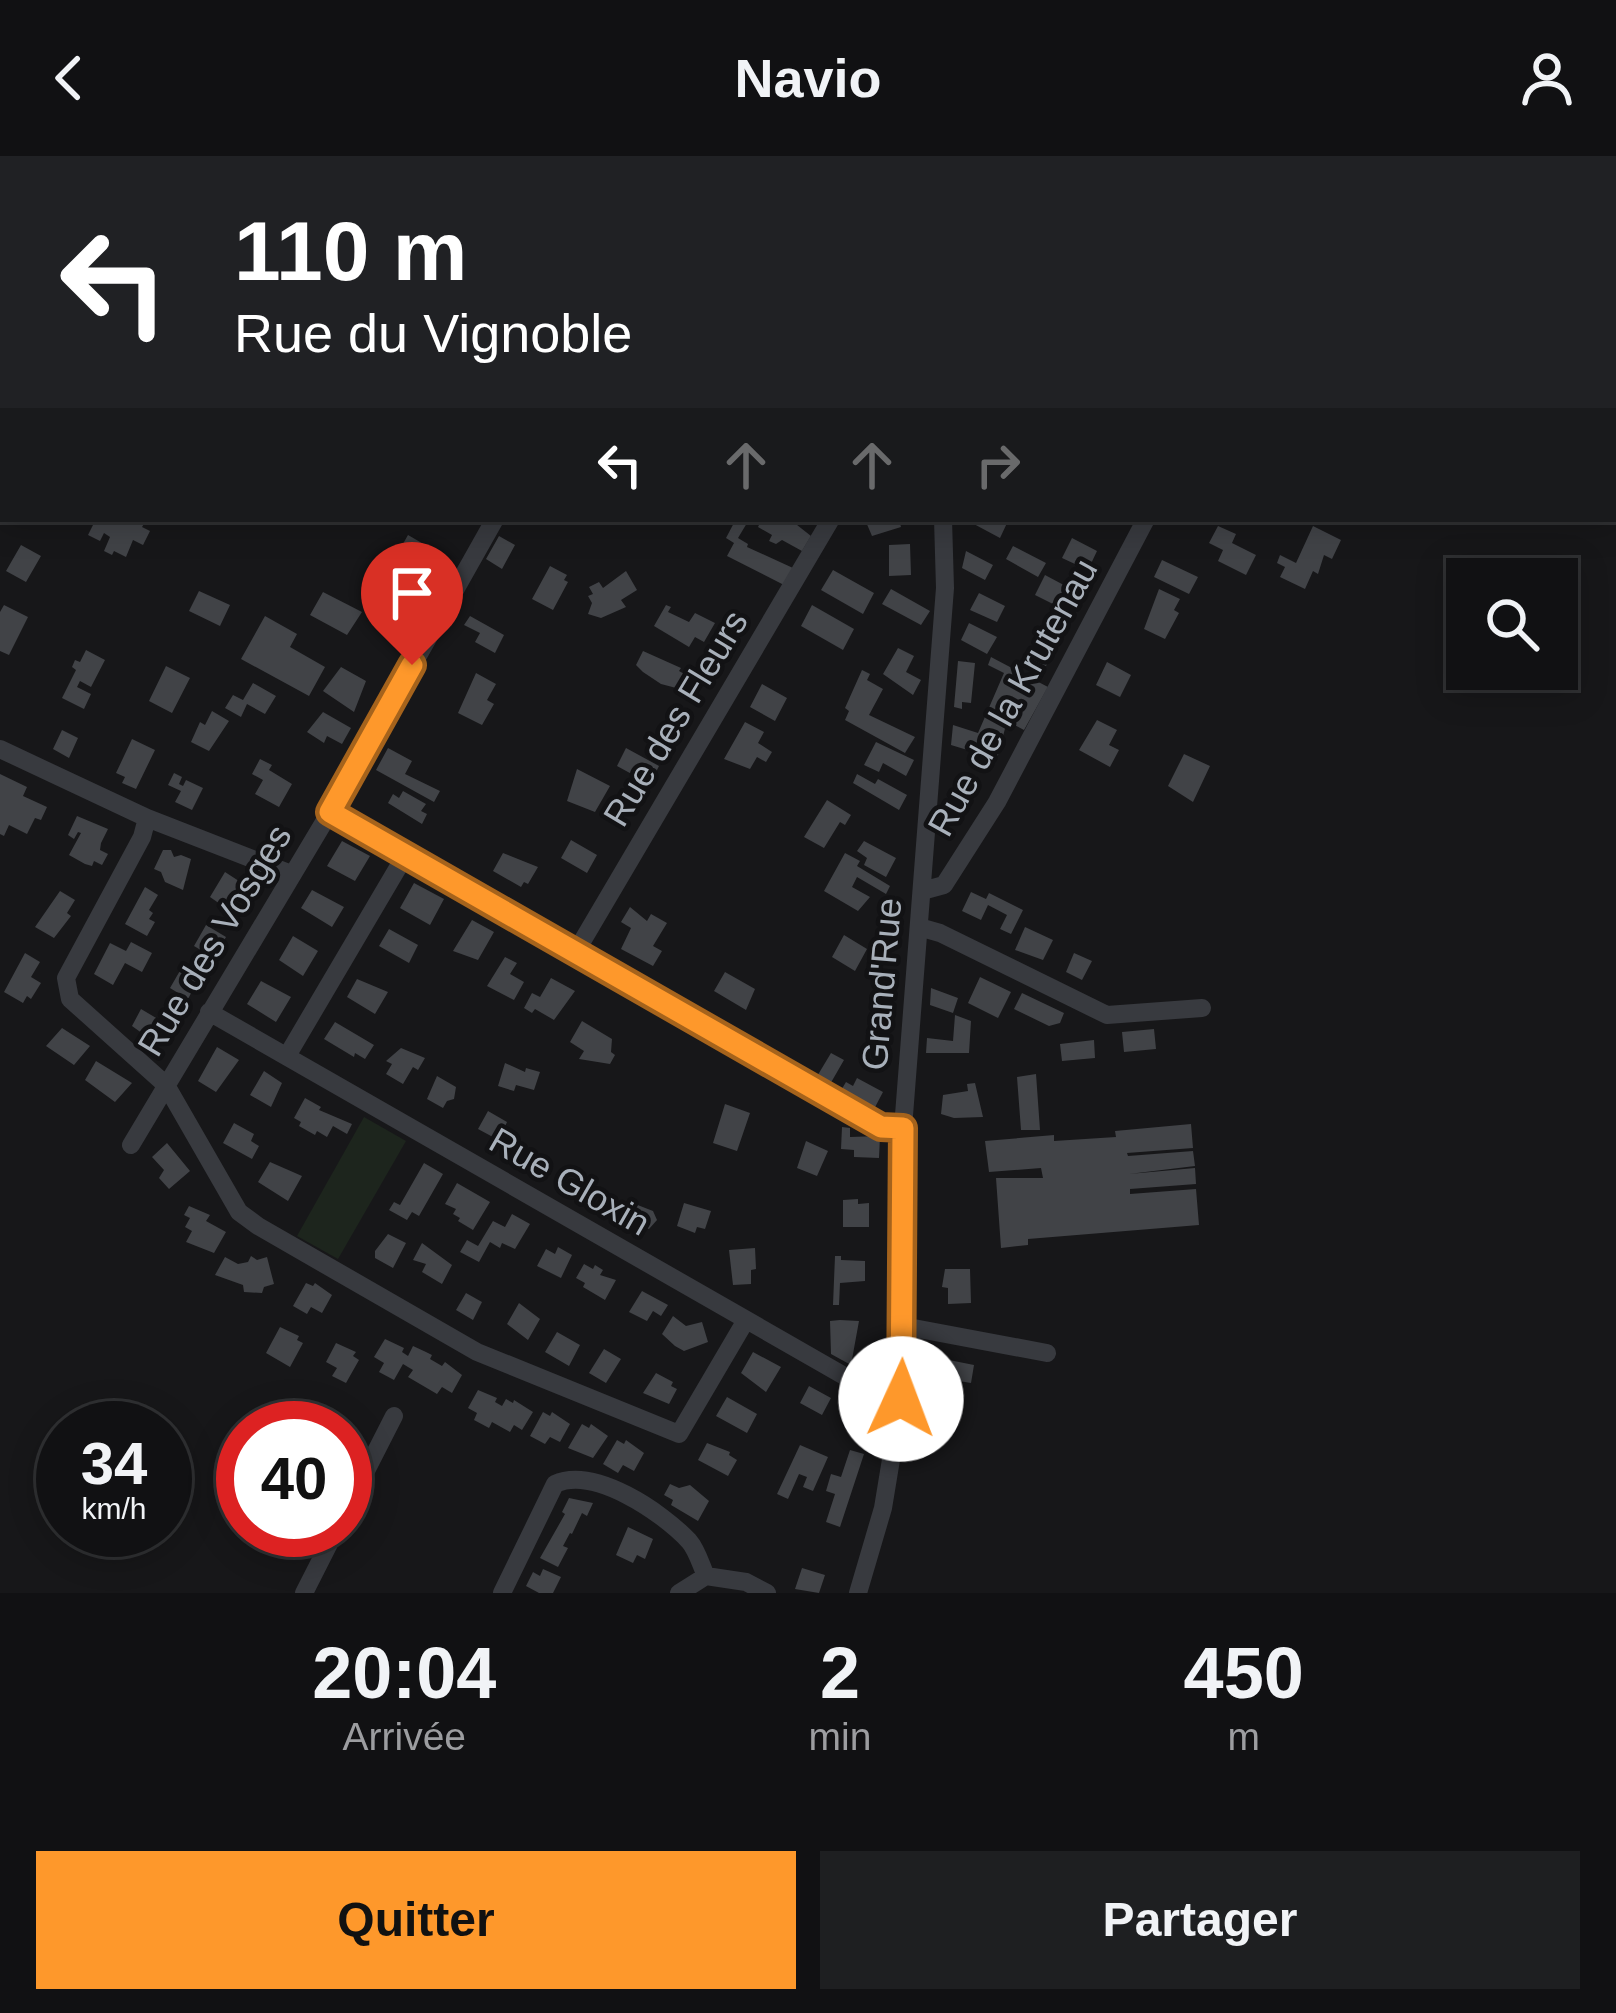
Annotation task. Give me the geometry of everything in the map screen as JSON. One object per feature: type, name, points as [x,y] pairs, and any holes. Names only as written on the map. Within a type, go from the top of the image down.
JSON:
[{"type":"street","name":"Rue des Vosges","points":[[131,1144],[330,812],[493,522]]},
{"type":"street","name":"Rue des Fleurs","points":[[577,950],[829,522]]},
{"type":"street","name":"Grand'Rue","points":[[858,1593],[883,1508],[901,1399],[903,1128],[945,588],[943,522]]},
{"type":"street","name":"Rue de la Krutenau","points":[[922,891],[944,885],[997,802],[1144,522]]},
{"type":"street","points":[[0,748],[147,818],[292,874]]},
{"type":"street","points":[[330,812],[881,1127],[903,1128]]},
{"type":"street","points":[[147,818],[142,838],[66,978],[70,999],[166,1085],[238,1212],[477,1352],[679,1433],[746,1320]]},
{"type":"street","points":[[286,1056],[406,854]]},
{"type":"street","points":[[919,927],[1107,1015],[1202,1008]]},
{"type":"street","name":"Rue Gloxin","points":[[209,1012],[881,1396],[901,1399]]},
{"type":"street","points":[[903,1326],[1047,1353]]},
{"type":"street","points":[[372,1459],[394,1416]]},
{"type":"street","points":[[502,1593],[555,1484],[571,1477],[616,1486],[692,1543],[706,1576]]},
{"type":"street","points":[[304,1593],[322,1557]]},
{"type":"street","points":[[679,1593],[706,1576],[746,1582],[767,1593]]},
{"type":"shaded area","points":[[364,1117],[406,1141],[338,1259],[297,1236]]},
{"type":"building","points":[[94,522],[145,522],[142,527],[150,531],[143,545],[133,540],[126,557],[104,551],[110,537],[104,533],[100,541],[88,535]]},
{"type":"building","points":[[734,522],[747,523],[738,538],[747,547],[793,568],[784,585],[727,556],[734,543],[726,538]]},
{"type":"building","points":[[760,522],[793,522],[811,536],[802,551],[782,540],[769,541],[772,535],[758,527]]},
{"type":"building","points":[[866,522],[900,522],[901,527],[872,536]]},
{"type":"building","points":[[972,522],[1008,522],[1000,538]]},
{"type":"building","points":[[1218,526],[1236,534],[1232,543],[1256,555],[1246,575],[1218,561],[1223,550],[1209,543]]},
{"type":"building","points":[[1313,526],[1341,540],[1332,559],[1324,555],[1318,574],[1313,571],[1305,589],[1280,577],[1285,567],[1277,563],[1280,555],[1296,563]]},
{"type":"building","points":[[408,535],[427,546],[418,562],[425,565],[420,574],[415,580],[408,576],[405,582],[387,572]]},
{"type":"building","points":[[499,536],[515,545],[502,569],[486,559]]},
{"type":"building","points":[[1072,538],[1097,551],[1088,570],[1062,558]]},
{"type":"building","points":[[910,544],[911,575],[889,576],[889,545]]},
{"type":"building","points":[[21,545],[41,556],[26,582],[6,571]]},
{"type":"building","points":[[1013,546],[1046,563],[1038,577],[1006,559]]},
{"type":"building","points":[[966,551],[993,565],[985,580],[962,568]]},
{"type":"building","points":[[1162,560],[1198,577],[1189,594],[1154,577]]},
{"type":"building","points":[[550,566],[567,575],[564,580],[568,582],[553,610],[532,599]]},
{"type":"building","points":[[833,570],[874,593],[863,614],[821,590]]},
{"type":"building","points":[[626,571],[637,590],[621,600],[626,607],[601,618],[588,614],[592,603],[588,596],[593,594],[589,587],[599,582],[603,588]]},
{"type":"building","points":[[1045,575],[1075,591],[1065,610],[1035,595]]},
{"type":"building","points":[[891,589],[930,611],[921,625],[882,604]]},
{"type":"building","points":[[1159,589],[1180,599],[1174,610],[1179,613],[1165,639],[1144,629]]},
{"type":"building","points":[[199,591],[230,605],[220,626],[189,611]]},
{"type":"building","points":[[323,592],[362,612],[347,635],[310,615]]},
{"type":"building","points":[[979,593],[1005,606],[997,622],[970,610]]},
{"type":"building","points":[[4,605],[28,617],[9,655],[0,651]]},
{"type":"building","points":[[666,605],[671,607],[668,612],[689,622],[695,613],[715,623],[704,642],[695,637],[689,647],[654,626]]},
{"type":"building","points":[[812,605],[854,629],[843,650],[801,626]]},
{"type":"building","points":[[265,616],[297,634],[290,647],[325,667],[309,696],[241,659]]},
{"type":"building","points":[[470,616],[504,635],[495,653],[475,642],[480,633],[464,625]]},
{"type":"building","points":[[969,623],[997,637],[987,654],[961,640]]},
{"type":"building","points":[[1044,632],[1060,639],[1046,666],[1030,659]]},
{"type":"building","points":[[898,648],[914,656],[906,672],[921,680],[913,695],[883,674]]},
{"type":"building","points":[[86,650],[105,660],[91,687],[80,681],[77,687],[91,694],[84,709],[62,698],[76,670],[72,667],[75,660],[80,662]]},
{"type":"building","points":[[643,651],[681,668],[688,676],[680,689],[661,684],[636,665]]},
{"type":"building","points":[[991,657],[1048,687],[1024,730],[1007,721],[997,759],[951,745],[953,725],[978,733],[1004,673],[988,665]]},
{"type":"building","points":[[958,661],[975,663],[971,703],[962,702],[962,709],[954,707]]},
{"type":"building","points":[[1107,662],[1131,675],[1120,697],[1096,685]]},
{"type":"building","points":[[166,666],[190,678],[172,713],[149,701]]},
{"type":"building","points":[[341,667],[366,681],[354,712],[323,691]]},
{"type":"building","points":[[862,670],[870,674],[867,680],[883,689],[869,715],[915,737],[905,753],[845,720],[849,711],[845,708]]},
{"type":"building","points":[[476,673],[496,684],[487,700],[494,704],[482,725],[458,713]]},
{"type":"building","points":[[253,683],[276,696],[265,714],[247,704],[241,717],[225,708],[233,695],[243,700]]},
{"type":"building","points":[[762,684],[787,698],[775,721],[750,707]]},
{"type":"building","points":[[212,711],[229,721],[209,751],[191,742],[200,722],[205,725]]},
{"type":"building","points":[[323,712],[351,728],[342,744],[327,736],[324,743],[307,732]]},
{"type":"building","points":[[1097,720],[1117,730],[1109,745],[1119,750],[1110,767],[1079,750]]},
{"type":"building","points":[[745,722],[764,732],[758,743],[772,752],[766,762],[757,757],[750,769],[724,759]]},
{"type":"building","points":[[62,730],[78,738],[69,758],[53,749]]},
{"type":"building","points":[[132,739],[155,750],[136,789],[122,783],[125,777],[116,773]]},
{"type":"building","points":[[876,742],[914,760],[906,776],[883,763],[879,772],[864,765]]},
{"type":"building","points":[[388,748],[412,761],[405,774],[440,791],[434,802],[376,770]]},
{"type":"building","points":[[626,748],[659,766],[650,784],[617,766]]},
{"type":"building","points":[[1184,754],[1210,766],[1193,802],[1168,786]]},
{"type":"building","points":[[260,759],[292,784],[279,807],[255,794],[263,780],[252,774]]},
{"type":"building","points":[[577,769],[610,786],[595,812],[567,801]]},
{"type":"building","points":[[174,773],[182,777],[179,784],[183,786],[186,780],[203,788],[192,810],[175,802],[181,791],[168,785]]},
{"type":"building","points":[[0,774],[27,787],[23,796],[47,807],[27,834],[9,825],[4,836],[0,834]]},
{"type":"building","points":[[857,774],[907,795],[899,810],[853,783]]},
{"type":"building","points":[[403,791],[426,804],[422,824],[388,803],[393,794],[399,798]]},
{"type":"building","points":[[827,800],[851,815],[845,825],[840,822],[824,848],[804,837]]},
{"type":"building","points":[[77,816],[108,829],[101,843],[100,850],[108,854],[102,865],[85,864],[69,855],[81,833],[74,839],[68,835]]},
{"type":"building","points":[[571,840],[597,855],[587,873],[561,858]]},
{"type":"building","points":[[342,841],[370,856],[355,881],[327,866]]},
{"type":"building","points":[[864,841],[896,858],[886,877],[864,865],[867,858],[857,851]]},
{"type":"building","points":[[163,850],[191,859],[183,890],[165,882],[154,869]]},
{"type":"building","points":[[503,853],[538,867],[528,884],[521,887],[493,871]]},
{"type":"building","points":[[845,853],[890,886],[886,894],[857,877],[852,887],[870,897],[858,911],[824,891]]},
{"type":"building","points":[[225,872],[245,885],[233,913],[210,897]]},
{"type":"building","points":[[414,883],[444,899],[430,925],[400,908]]},
{"type":"building","points":[[145,887],[158,895],[149,910],[153,913],[149,919],[155,922],[147,936],[125,924]]},
{"type":"building","points":[[312,890],[344,907],[332,927],[301,908]]},
{"type":"building","points":[[60,891],[75,900],[67,913],[71,916],[54,938],[35,927]]},
{"type":"building","points":[[971,892],[986,899],[989,893],[1023,910],[1011,934],[1000,929],[1007,915],[988,905],[981,920],[962,911]]},
{"type":"building","points":[[630,907],[647,921],[651,914],[667,923],[653,946],[662,951],[653,966],[621,949],[631,928],[621,922]]},
{"type":"building","points":[[472,920],[494,932],[478,960],[453,951]]},
{"type":"building","points":[[206,925],[226,937],[214,958],[194,946]]},
{"type":"building","points":[[1025,927],[1053,940],[1043,960],[1015,950]]},
{"type":"building","points":[[389,929],[418,945],[409,963],[379,946]]},
{"type":"building","points":[[844,935],[867,949],[855,971],[832,957]]},
{"type":"building","points":[[293,936],[318,951],[303,976],[279,960]]},
{"type":"building","points":[[131,942],[152,953],[142,972],[125,963],[113,985],[94,974],[110,943],[126,951]]},
{"type":"building","points":[[25,953],[40,962],[31,977],[41,983],[23,1003],[4,992]]},
{"type":"building","points":[[1074,953],[1092,961],[1082,980],[1066,972]]},
{"type":"building","points":[[505,957],[517,963],[510,974],[524,982],[514,1000],[487,986]]},
{"type":"building","points":[[181,969],[198,980],[188,999],[170,988]]},
{"type":"building","points":[[725,972],[755,989],[746,1010],[714,991]]},
{"type":"building","points":[[980,977],[1011,992],[998,1018],[968,1003]]},
{"type":"building","points":[[551,978],[575,991],[554,1020],[524,1008],[532,993],[540,997]]},
{"type":"building","points":[[357,979],[388,992],[375,1014],[347,997]]},
{"type":"building","points":[[261,981],[291,997],[276,1022],[247,1004]]},
{"type":"building","points":[[931,988],[958,998],[953,1013],[930,1005]]},
{"type":"building","points":[[1022,993],[1064,1013],[1060,1023],[1049,1026],[1014,1009]]},
{"type":"building","points":[[141,1009],[168,1025],[157,1044],[132,1026]]},
{"type":"building","points":[[955,1015],[971,1021],[969,1053],[926,1053],[927,1038],[953,1041]]},
{"type":"building","points":[[582,1021],[612,1039],[615,1055],[610,1064],[579,1059],[584,1051],[570,1042]]},
{"type":"building","points":[[335,1022],[374,1045],[365,1059],[324,1039]]},
{"type":"building","points":[[62,1028],[90,1046],[74,1065],[46,1046]]},
{"type":"building","points":[[1154,1029],[1156,1049],[1124,1052],[1122,1032]]},
{"type":"building","points":[[1094,1040],[1095,1058],[1062,1061],[1060,1044]]},
{"type":"building","points":[[217,1047],[239,1060],[216,1092],[198,1081]]},
{"type":"building","points":[[401,1048],[425,1058],[403,1084],[386,1074],[392,1064],[386,1061]]},
{"type":"building","points":[[831,1053],[844,1060],[829,1086],[816,1078]]},
{"type":"building","points":[[96,1061],[132,1083],[115,1102],[85,1080]]},
{"type":"building","points":[[505,1063],[525,1072],[526,1068],[540,1072],[534,1090],[498,1086]]},
{"type":"building","points":[[264,1071],[282,1083],[271,1107],[250,1095]]},
{"type":"building","points":[[1036,1074],[1040,1130],[1021,1130],[1017,1077]]},
{"type":"building","points":[[437,1076],[456,1087],[454,1099],[443,1108],[427,1099]]},
{"type":"building","points":[[857,1078],[883,1092],[873,1111],[840,1092],[846,1082],[853,1086]]},
{"type":"building","points":[[975,1083],[983,1117],[941,1114],[943,1095],[968,1091],[967,1084]]},
{"type":"building","points":[[305,1098],[319,1110],[352,1124],[347,1134],[333,1126],[327,1137],[317,1131],[315,1135],[299,1126],[301,1122],[294,1118]]},
{"type":"building","points":[[725,1104],[750,1113],[737,1151],[713,1143]]},
{"type":"building","points":[[488,1111],[507,1122],[503,1131],[509,1134],[504,1143],[478,1129]]},
{"type":"building","points":[[234,1123],[254,1134],[251,1141],[259,1146],[252,1159],[223,1143]]},
{"type":"building","points":[[1191,1124],[1193,1148],[1127,1153],[1193,1151],[1195,1166],[1129,1174],[1195,1168],[1196,1184],[1130,1189],[1130,1194],[1196,1189],[1199,1225],[1028,1239],[1028,1245],[1001,1248],[996,1178],[1043,1178],[1041,1168],[989,1172],[985,1141],[1054,1135],[1054,1141],[1116,1137],[1115,1131]]},
{"type":"building","points":[[842,1127],[850,1128],[850,1137],[880,1136],[879,1158],[854,1157],[854,1150],[841,1149]]},
{"type":"building","points":[[806,1141],[828,1151],[817,1176],[797,1168]]},
{"type":"building","points":[[167,1143],[190,1171],[169,1189],[159,1178],[164,1170],[152,1157]]},
{"type":"building","points":[[270,1162],[302,1176],[288,1201],[258,1182]]},
{"type":"building","points":[[424,1163],[443,1174],[419,1216],[412,1212],[407,1220],[389,1210],[394,1202],[400,1205]]},
{"type":"building","points":[[457,1183],[490,1202],[473,1230],[458,1221],[453,1214],[456,1209],[445,1204]]},
{"type":"building","points":[[858,1199],[858,1204],[869,1203],[869,1227],[843,1227],[843,1200]]},
{"type":"building","points":[[684,1203],[711,1211],[705,1229],[697,1227],[695,1233],[677,1226]]},
{"type":"building","points":[[635,1204],[653,1211],[657,1220],[649,1229],[629,1221]]},
{"type":"building","points":[[189,1206],[210,1215],[206,1221],[226,1232],[214,1253],[186,1242],[192,1231],[185,1227]]},
{"type":"building","points":[[512,1214],[530,1224],[515,1249],[490,1242],[479,1262],[460,1252],[467,1240],[478,1246],[493,1221],[505,1227]]},
{"type":"building","points":[[388,1234],[406,1243],[393,1268],[375,1258]]},
{"type":"building","points":[[422,1243],[452,1265],[442,1284],[422,1272],[426,1264],[413,1260]]},
{"type":"building","points":[[558,1247],[572,1255],[561,1278],[537,1266],[546,1249],[555,1254]]},
{"type":"building","points":[[755,1248],[751,1284],[733,1285],[729,1250]]},
{"type":"building","points":[[251,1256],[257,1260],[267,1257],[274,1284],[262,1293],[244,1292],[243,1285],[215,1275],[225,1257],[238,1264]]},
{"type":"building","points":[[835,1256],[865,1261],[865,1281],[840,1283],[839,1305],[833,1305]]},
{"type":"building","points":[[584,1264],[593,1269],[595,1265],[603,1270],[600,1275],[616,1280],[605,1300],[576,1278]]},
{"type":"building","points":[[945,1269],[970,1269],[971,1303],[948,1304],[948,1288],[942,1287]]},
{"type":"building","points":[[306,1283],[315,1283],[332,1295],[322,1313],[311,1307],[307,1314],[293,1306]]},
{"type":"building","points":[[642,1291],[668,1305],[661,1316],[653,1311],[647,1321],[629,1312]]},
{"type":"building","points":[[466,1293],[482,1302],[473,1320],[456,1310]]},
{"type":"building","points":[[519,1303],[540,1319],[528,1340],[507,1324]]},
{"type":"building","points":[[673,1316],[686,1326],[702,1322],[708,1342],[684,1351],[675,1346],[662,1334]]},
{"type":"building","points":[[830,1321],[859,1321],[851,1365],[831,1354]]},
{"type":"building","points":[[280,1327],[303,1343],[290,1367],[266,1353]]},
{"type":"building","points":[[557,1332],[580,1345],[569,1366],[545,1352]]},
{"type":"building","points":[[385,1339],[404,1348],[408,1356],[413,1346],[462,1375],[452,1393],[442,1387],[437,1394],[408,1377],[413,1370],[403,1364],[394,1380],[379,1372],[384,1363],[374,1357]]},
{"type":"building","points":[[336,1343],[356,1352],[353,1356],[359,1360],[346,1383],[332,1376],[337,1368],[326,1362]]},
{"type":"building","points":[[604,1349],[621,1359],[606,1383],[589,1373]]},
{"type":"building","points":[[753,1352],[781,1367],[766,1392],[741,1373]]},
{"type":"building","points":[[944,1359],[974,1365],[971,1383],[941,1378]]},
{"type":"building","points":[[656,1373],[677,1389],[669,1404],[643,1393]]},
{"type":"building","points":[[809,1386],[831,1398],[822,1415],[800,1403]]},
{"type":"building","points":[[478,1390],[497,1398],[495,1402],[502,1406],[506,1399],[514,1400],[533,1412],[522,1430],[514,1425],[510,1432],[492,1422],[489,1428],[474,1420],[477,1413],[468,1408]]},
{"type":"building","points":[[727,1397],[757,1414],[747,1433],[716,1416]]},
{"type":"building","points":[[543,1412],[550,1416],[552,1412],[570,1424],[560,1442],[550,1437],[545,1444],[530,1436]]},
{"type":"building","points":[[582,1424],[589,1428],[591,1424],[608,1436],[593,1458],[568,1448]]},
{"type":"building","points":[[617,1440],[624,1444],[626,1440],[644,1453],[634,1471],[623,1465],[618,1473],[603,1464]]},
{"type":"building","points":[[707,1443],[737,1460],[728,1476],[698,1460]]},
{"type":"building","points":[[800,1445],[828,1457],[813,1491],[803,1487],[807,1477],[799,1474],[788,1499],[777,1494]]},
{"type":"building","points":[[850,1450],[864,1454],[840,1527],[826,1522],[835,1494],[826,1491],[831,1474],[841,1477]]},
{"type":"building","points":[[670,1484],[690,1485],[709,1501],[698,1521],[671,1505],[673,1500],[664,1495]]},
{"type":"building","points":[[569,1498],[593,1503],[570,1533],[558,1567],[540,1558]]},
{"type":"building","points":[[628,1527],[653,1539],[645,1559],[637,1555],[633,1563],[616,1555]]},
{"type":"building","points":[[802,1568],[825,1575],[819,1593],[795,1589]]},
{"type":"building","points":[[543,1569],[561,1577],[553,1593],[526,1586],[533,1572],[540,1576]]},
{"type":"route","points":[[412,665],[330,812],[881,1127],[903,1128],[901,1399]]}]
